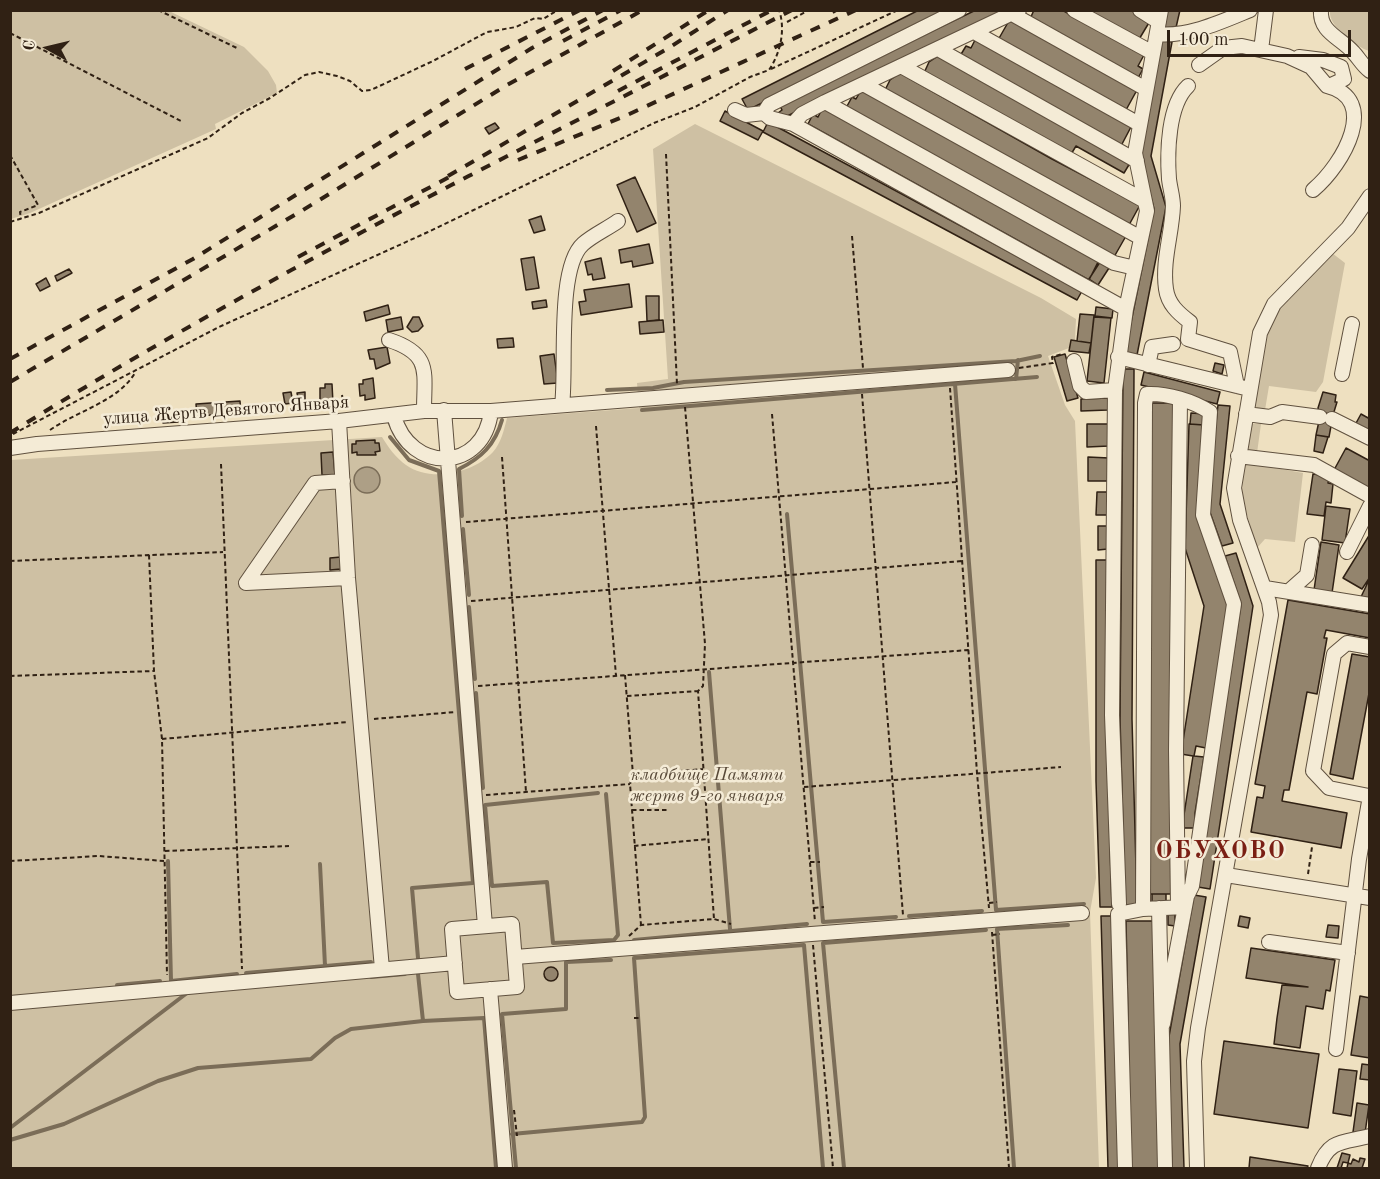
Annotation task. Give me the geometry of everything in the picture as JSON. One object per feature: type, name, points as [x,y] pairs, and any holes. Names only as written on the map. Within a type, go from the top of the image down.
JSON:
[{"type":"street","points":[[764,112],[768,105],[959,10]]},
{"type":"street","points":[[1074,10],[1153,53]]},
{"type":"street","points":[[1140,10],[1159,22],[1174,36],[1250,10]]},
{"type":"street","points":[[1261,50],[1266,10]]},
{"type":"street","points":[[1321,10],[1321,20],[1326,30],[1354,52],[1370,56]]},
{"type":"street","points":[[793,124],[802,114],[825,102],[1016,12],[1146,89]]},
{"type":"street","points":[[1119,904],[1112,715],[1115,390],[1126,309],[1148,211],[1135,153],[1159,22]]},
{"type":"street","points":[[974,32],[1139,124]]},
{"type":"street","points":[[1199,65],[1223,48],[1242,46],[1287,56],[1323,60],[1341,67],[1344,79],[1327,86]]},
{"type":"street","points":[[938,49],[1137,161]]},
{"type":"street","points":[[1354,52],[1359,62],[1370,71]]},
{"type":"street","points":[[1287,56],[1311,67],[1327,86],[1347,89],[1361,104],[1362,116],[1354,146],[1333,173],[1312,190]]},
{"type":"street","points":[[901,66],[1145,201]]},
{"type":"street","points":[[863,84],[1141,238]]},
{"type":"street","points":[[1188,86],[1176,102],[1172,115],[1169,177],[1173,205],[1166,259],[1166,289],[1177,312],[1190,321],[1188,339],[1230,352],[1243,388],[1246,414],[1234,488],[1235,503],[1265,588],[1270,615],[1194,1061],[1197,1168]]},
{"type":"street","points":[[825,102],[1114,263],[1135,268]]},
{"type":"street","points":[[735,110],[746,115],[764,112]]},
{"type":"street","points":[[764,112],[770,118],[793,124],[1126,309]]},
{"type":"street","points":[[1243,388],[1269,311],[1281,294],[1348,228],[1370,196]]},
{"type":"street","points":[[562,405],[565,384],[562,347],[573,260],[582,245],[618,221]]},
{"type":"street","points":[[1342,374],[1352,324]]},
{"type":"street","points":[[389,339],[411,349],[423,363],[424,411]]},
{"type":"street","points":[[1148,365],[1152,347],[1173,344]]},
{"type":"street","points":[[1118,357],[1243,388]]},
{"type":"street","points":[[1074,361],[1080,386],[1086,392],[1115,390]]},
{"type":"street","name":"улица Жертв Девятого Января","points":[[10,448],[339,421],[424,411],[491,411],[1014,369]]},
{"type":"street","points":[[1143,909],[1145,403],[1147,394],[1180,400],[1210,412],[1203,515],[1234,604],[1192,886],[1181,907]]},
{"type":"street","points":[[1163,1024],[1181,907],[1176,771],[1180,400]]},
{"type":"street","points":[[444,410],[485,926]]},
{"type":"street","points":[[394,416],[398,430],[418,453],[433,458],[448,459],[465,453],[478,443],[488,428],[491,411]]},
{"type":"street","points":[[1246,414],[1270,417],[1282,412],[1326,418],[1370,438]]},
{"type":"street","points":[[339,421],[348,578],[382,969]]},
{"type":"street","points":[[1239,456],[1314,465],[1370,496]]},
{"type":"street","points":[[344,481],[315,483],[246,583],[348,578]]},
{"type":"street","points":[[1347,552],[1370,506]]},
{"type":"street","points":[[1289,591],[1307,574],[1312,545]]},
{"type":"street","points":[[1265,588],[1370,605]]},
{"type":"street","points":[[1336,1049],[1348,953],[1363,897],[1359,859],[1370,796],[1329,788],[1313,771],[1334,654],[1347,643],[1370,647]]},
{"type":"street","points":[[1226,875],[1363,897]]},
{"type":"street","points":[[1125,1168],[1118,914],[1143,909],[1181,907]]},
{"type":"street","points":[[1160,908],[1165,1168]]},
{"type":"street","points":[[515,957],[1082,913]]},
{"type":"street","points":[[512,924],[515,957],[518,987],[457,992],[452,929],[512,924]]},
{"type":"street","points":[[1269,942],[1348,953]]},
{"type":"street","points":[[10,1003],[455,963]]},
{"type":"street","points":[[490,989],[505,1168]]},
{"type":"street","points":[[1318,1168],[1333,1146],[1346,1139],[1370,1136]]},
{"type":"path","points":[[158,10],[239,49]]},
{"type":"path","points":[[10,222],[207,138],[242,113],[305,75],[319,72],[350,81],[362,92],[371,90],[487,32],[516,27],[535,18],[543,19],[558,10]]},
{"type":"path","points":[[769,70],[776,56],[782,33],[779,10]]},
{"type":"path","points":[[787,22],[809,10]]},
{"type":"path","points":[[833,13],[838,10]]},
{"type":"path","points":[[10,436],[135,373],[219,327],[428,232],[654,123],[695,107],[750,77],[898,10]]},
{"type":"path","points":[[10,33],[181,121]]},
{"type":"path","points":[[666,154],[677,381]]},
{"type":"path","points":[[10,155],[38,205],[20,212],[21,219]]},
{"type":"path","points":[[852,236],[862,367]]},
{"type":"path","points":[[1014,369],[1053,363],[1052,357],[1066,353],[1074,361]]},
{"type":"path","points":[[38,444],[59,424],[120,391],[131,382],[135,373]]},
{"type":"path","points":[[950,387],[977,772],[991,902],[990,920],[996,935],[1009,1168]]},
{"type":"path","points":[[862,394],[904,927]]},
{"type":"path","points":[[627,696],[698,691],[703,686],[702,669],[705,644],[698,583],[686,408]]},
{"type":"path","points":[[772,414],[812,862],[814,908],[812,935],[833,1168]]},
{"type":"path","points":[[596,426],[616,676]]},
{"type":"path","points":[[502,457],[513,597],[516,683],[526,792]]},
{"type":"path","points":[[221,464],[242,981]]},
{"type":"path","points":[[453,524],[956,482]]},
{"type":"path","points":[[10,561],[225,552]]},
{"type":"path","points":[[149,555],[153,671],[162,739],[168,989]]},
{"type":"path","points":[[459,602],[962,561]]},
{"type":"path","points":[[466,687],[969,650]]},
{"type":"path","points":[[10,676],[153,671]]},
{"type":"path","points":[[626,675],[633,776],[630,784],[640,926],[714,919],[726,925],[731,924]]},
{"type":"path","points":[[698,691],[714,919]]},
{"type":"path","points":[[162,739],[453,712]]},
{"type":"path","points":[[804,788],[977,772],[1061,767]]},
{"type":"path","points":[[633,776],[703,769]]},
{"type":"path","points":[[475,796],[630,784]]},
{"type":"path","points":[[632,810],[667,810]]},
{"type":"path","points":[[634,846],[708,839]]},
{"type":"path","points":[[165,851],[289,846]]},
{"type":"path","points":[[1307,877],[1312,847]]},
{"type":"path","points":[[10,861],[99,856],[164,861]]},
{"type":"path","points":[[812,862],[820,862]]},
{"type":"path","points":[[991,902],[998,902]]},
{"type":"path","points":[[814,908],[824,907]]},
{"type":"path","points":[[634,1018],[641,1018]]},
{"type":"path","points":[[514,1110],[517,1136]]},
{"type":"green space","points":[[11,10],[169,11],[244,47],[268,71],[276,85],[277,93],[215,124],[216,129],[30,213],[11,219]]},
{"type":"green space","points":[[1330,11],[1369,11],[1369,51],[1350,41],[1338,29],[1333,23]]},
{"type":"green space","name":"кладбище Памяти жертв 9-го января","points":[[695,124],[1041,298],[1076,319],[1075,340],[1070,340],[1069,348],[1048,356],[1065,405],[1075,421],[1096,878],[1090,912],[1099,1168],[11,1168],[11,460],[382,437],[392,452],[406,465],[427,474],[439,474],[463,470],[485,459],[498,445],[507,418],[639,408],[637,383],[668,379],[653,149]]},
{"type":"green space","points":[[1332,253],[1345,263],[1323,382],[1316,392],[1269,386],[1265,410],[1253,409],[1267,334],[1280,306]]},
{"type":"green space","points":[[1251,424],[1261,424],[1257,453],[1246,449]]},
{"type":"green space","points":[[1249,463],[1303,473],[1295,542],[1265,539],[1257,548],[1242,498],[1243,466]]},
{"type":"shaded area","points":[[367,467],[376,471],[380,480],[376,489],[367,493],[358,489],[354,480],[358,471]]},
{"type":"building","points":[[919,10],[947,10],[748,110],[742,99]]},
{"type":"building","points":[[976,10],[1007,10],[781,119],[778,113],[782,110],[779,104]]},
{"type":"building","points":[[1034,10],[1062,10],[1144,55],[1138,66],[1143,69],[1138,78],[1030,19]]},
{"type":"building","points":[[1084,10],[1131,10],[1150,21],[1138,41]]},
{"type":"building","points":[[1167,10],[1180,10],[1175,32],[1163,30]]},
{"type":"building","points":[[1010,19],[1137,90],[1126,110],[998,40]]},
{"type":"building","points":[[976,38],[1132,125],[1121,146],[960,56],[966,46],[971,48]]},
{"type":"building","points":[[1161,40],[1172,42],[1151,156],[1166,207],[1137,355],[1125,352],[1154,209],[1140,154]]},
{"type":"building","points":[[938,56],[1130,163],[1124,173],[1076,146],[1070,156],[924,73],[929,62]]},
{"type":"building","points":[[900,73],[1052,159],[1140,205],[1129,225],[885,90],[890,80]]},
{"type":"building","points":[[861,90],[1126,236],[1114,257],[846,108],[852,97],[856,99]]},
{"type":"building","points":[[823,107],[1099,260],[1089,280],[808,124],[813,114],[818,117]]},
{"type":"building","points":[[725,111],[763,131],[758,140],[720,121]]},
{"type":"building","points":[[768,122],[1082,291],[1077,300],[763,132]]},
{"type":"building","points":[[495,123],[499,128],[489,134],[485,128]]},
{"type":"building","points":[[635,177],[656,223],[637,232],[617,185]]},
{"type":"building","points":[[541,216],[545,230],[534,233],[529,220]]},
{"type":"building","points":[[649,244],[653,263],[633,267],[632,261],[621,263],[619,250]]},
{"type":"building","points":[[534,257],[539,288],[526,290],[521,259]]},
{"type":"building","points":[[601,258],[605,278],[593,280],[592,274],[588,275],[585,262]]},
{"type":"building","points":[[1100,262],[1109,268],[1098,285],[1089,279]]},
{"type":"building","points":[[69,269],[72,273],[57,281],[55,276]]},
{"type":"building","points":[[46,278],[50,286],[40,291],[36,284]]},
{"type":"building","points":[[629,284],[632,307],[581,315],[579,302],[586,301],[584,290]]},
{"type":"building","points":[[646,296],[659,296],[659,320],[647,321]]},
{"type":"building","points":[[546,300],[547,307],[533,309],[532,302]]},
{"type":"building","points":[[388,305],[390,314],[366,321],[364,312]]},
{"type":"building","points":[[1096,307],[1113,309],[1112,318],[1095,316]]},
{"type":"building","points":[[1080,314],[1094,315],[1091,343],[1077,341]]},
{"type":"building","points":[[401,317],[403,329],[388,332],[386,320]]},
{"type":"building","points":[[413,317],[419,317],[423,326],[418,331],[412,332],[407,327]]},
{"type":"building","points":[[1094,317],[1111,318],[1104,383],[1087,381]]},
{"type":"building","points":[[663,320],[664,332],[640,334],[639,322]]},
{"type":"building","points":[[513,338],[514,347],[498,348],[497,339]]},
{"type":"building","points":[[1071,340],[1091,343],[1089,353],[1069,351]]},
{"type":"building","points":[[387,347],[390,363],[376,369],[374,359],[370,359],[368,350]]},
{"type":"building","points":[[554,354],[558,383],[544,384],[540,356]]},
{"type":"building","points":[[1065,354],[1078,398],[1067,401],[1054,357]]},
{"type":"building","points":[[1215,363],[1224,365],[1222,374],[1213,371]]},
{"type":"building","points":[[1123,369],[1134,369],[1132,719],[1137,905],[1125,905],[1120,718]]},
{"type":"building","points":[[1144,372],[1220,392],[1217,404],[1141,385]]},
{"type":"building","points":[[373,378],[375,398],[365,400],[365,395],[360,396],[359,384],[363,384],[363,380]]},
{"type":"building","points":[[325,384],[332,384],[333,403],[320,401],[320,388],[325,388]]},
{"type":"building","points":[[291,392],[293,403],[285,404],[283,393]]},
{"type":"building","points":[[305,392],[305,402],[299,402],[297,393]]},
{"type":"building","points":[[1323,392],[1336,395],[1335,402],[1337,402],[1333,415],[1319,412]]},
{"type":"building","points":[[1108,398],[1108,410],[1081,411],[1081,399]]},
{"type":"building","points":[[240,401],[241,413],[197,416],[196,404]]},
{"type":"building","points":[[1151,403],[1175,403],[1171,894],[1147,894]]},
{"type":"building","points":[[1218,405],[1230,406],[1220,504],[1233,543],[1222,546],[1207,504]]},
{"type":"building","points":[[1321,412],[1333,415],[1329,437],[1316,435]]},
{"type":"building","points":[[1191,413],[1205,414],[1204,425],[1190,424]]},
{"type":"building","points":[[1361,414],[1370,419],[1370,432],[1355,425]]},
{"type":"building","points":[[177,417],[178,422],[163,423],[163,418]]},
{"type":"building","points":[[1087,424],[1109,424],[1109,446],[1087,447]]},
{"type":"building","points":[[1189,424],[1204,425],[1198,515],[1229,605],[1206,748],[1196,746],[1194,756],[1204,757],[1195,813],[1195,828],[1182,828],[1193,756],[1181,754],[1204,606],[1185,548]]},
{"type":"building","points":[[1316,435],[1328,437],[1323,453],[1314,451]]},
{"type":"building","points":[[375,440],[375,443],[379,443],[380,451],[375,452],[376,455],[352,453],[352,444],[356,444],[356,441]]},
{"type":"building","points":[[1346,448],[1370,461],[1370,489],[1334,470]]},
{"type":"building","points":[[333,452],[335,475],[322,475],[321,453]]},
{"type":"building","points":[[1088,457],[1109,458],[1109,481],[1088,481]]},
{"type":"building","points":[[1313,474],[1329,476],[1328,483],[1333,484],[1331,503],[1326,502],[1324,516],[1307,514]]},
{"type":"building","points":[[1097,492],[1108,492],[1108,515],[1096,515]]},
{"type":"building","points":[[1326,506],[1350,509],[1345,543],[1322,540]]},
{"type":"building","points":[[1098,526],[1108,526],[1108,549],[1098,550]]},
{"type":"building","points":[[1370,534],[1370,577],[1362,589],[1343,578]]},
{"type":"building","points":[[1321,542],[1339,545],[1332,593],[1314,590]]},
{"type":"building","points":[[1236,553],[1253,606],[1210,889],[1198,887],[1241,604],[1225,556]]},
{"type":"building","points":[[341,557],[341,569],[330,570],[330,558]]},
{"type":"building","points":[[1096,560],[1108,560],[1107,746],[1112,907],[1100,907],[1096,781]]},
{"type":"building","points":[[1369,580],[1370,601],[1360,599]]},
{"type":"building","points":[[1288,600],[1370,614],[1370,638],[1326,630],[1324,638],[1327,638],[1317,694],[1307,692],[1289,790],[1284,790],[1282,801],[1347,813],[1341,848],[1251,832],[1257,797],[1263,798],[1265,786],[1255,784]]},
{"type":"building","points":[[1352,654],[1370,657],[1370,688],[1353,779],[1330,774]]},
{"type":"building","points":[[1152,894],[1166,894],[1166,902],[1152,902]]},
{"type":"building","points":[[1194,895],[1206,897],[1180,1044],[1184,1168],[1172,1168],[1168,1042]]},
{"type":"building","points":[[1168,914],[1175,914],[1175,926],[1168,925]]},
{"type":"building","points":[[1101,916],[1112,916],[1119,1168],[1108,1168]]},
{"type":"building","points":[[1240,916],[1250,918],[1248,928],[1238,926]]},
{"type":"building","points":[[1126,921],[1154,921],[1159,1168],[1131,1168]]},
{"type":"building","points":[[1328,925],[1339,926],[1338,938],[1326,937]]},
{"type":"building","points":[[1251,948],[1335,960],[1330,991],[1326,990],[1323,1009],[1306,1006],[1300,1048],[1274,1044],[1277,1018],[1282,985],[1308,987],[1246,978]]},
{"type":"building","points":[[548,967],[554,967],[558,974],[554,981],[548,981],[544,977],[544,971]]},
{"type":"building","points":[[1360,996],[1370,998],[1370,1058],[1351,1055]]},
{"type":"building","points":[[1224,1041],[1319,1054],[1308,1128],[1214,1114]]},
{"type":"building","points":[[1362,1064],[1370,1065],[1370,1080],[1360,1079]]},
{"type":"building","points":[[1339,1069],[1357,1071],[1351,1116],[1333,1113]]},
{"type":"building","points":[[1357,1103],[1369,1105],[1365,1133],[1353,1132]]},
{"type":"building","points":[[1342,1153],[1350,1155],[1348,1163],[1343,1162],[1341,1168],[1337,1168]]},
{"type":"building","points":[[1250,1157],[1308,1166],[1307,1168],[1249,1168]]},
{"type":"building","points":[[1360,1158],[1365,1159],[1362,1168],[1347,1168],[1348,1163],[1351,1164],[1353,1159],[1359,1162]]},
{"type":"waterway","points":[[607,390],[653,388],[684,382],[1016,361],[1040,356]]},
{"type":"waterway","points":[[1016,379],[1018,360]]},
{"type":"waterway","points":[[642,410],[1037,377]]},
{"type":"waterway","points":[[955,384],[996,910],[1084,904]]},
{"type":"waterway","points":[[462,516],[459,469],[486,450],[495,437],[502,420]]},
{"type":"waterway","points":[[390,437],[409,460],[439,471],[473,883],[412,888],[418,958]]},
{"type":"waterway","points":[[787,514],[823,922],[896,917]]},
{"type":"waterway","points":[[463,529],[469,595]]},
{"type":"waterway","points":[[469,607],[475,679]]},
{"type":"waterway","points":[[709,672],[730,929]]},
{"type":"waterway","points":[[476,693],[483,788]]},
{"type":"waterway","points":[[598,793],[485,805],[492,886],[547,882],[553,943],[614,940],[618,935],[606,794]]},
{"type":"waterway","points":[[168,861],[171,981],[237,974]]},
{"type":"waterway","points":[[320,864],[325,966]]},
{"type":"waterway","points":[[909,916],[982,911]]},
{"type":"waterway","points":[[634,940],[807,924]]},
{"type":"waterway","points":[[1014,1168],[997,929],[1068,925]]},
{"type":"waterway","points":[[844,1168],[823,943],[986,930]]},
{"type":"waterway","points":[[512,1134],[642,1122],[645,1117],[634,958],[804,945],[823,1168]]},
{"type":"waterway","points":[[516,1168],[502,1014],[566,1009],[566,962],[611,960]]},
{"type":"waterway","points":[[246,973],[371,962]]},
{"type":"waterway","points":[[371,977],[405,974]]},
{"type":"waterway","points":[[418,974],[423,1021],[484,1018],[496,1168]]},
{"type":"waterway","points":[[117,985],[160,981]]},
{"type":"waterway","points":[[10,1128],[187,993]]},
{"type":"waterway","points":[[10,1140],[64,1124],[158,1081],[198,1068],[311,1059],[335,1038],[351,1029],[423,1021]]},
{"type":"railway","points":[[465,69],[580,10]]},
{"type":"railway","points":[[10,359],[193,259],[532,48],[603,10]]},
{"type":"railway","points":[[563,41],[621,10]]},
{"type":"railway","points":[[10,382],[303,210],[507,85],[643,10]]},
{"type":"railway","points":[[613,71],[709,10]]},
{"type":"railway","points":[[448,176],[667,49],[728,10]]},
{"type":"railway","points":[[618,91],[772,10]]},
{"type":"railway","points":[[10,433],[105,375],[299,266],[495,162],[792,10]]},
{"type":"railway","points":[[518,160],[625,116],[856,10]]},
{"type":"railway","points":[[298,257],[455,174]]},
{"type":"district","name":"ОБУХОВО","points":[[1221,852]]}]
